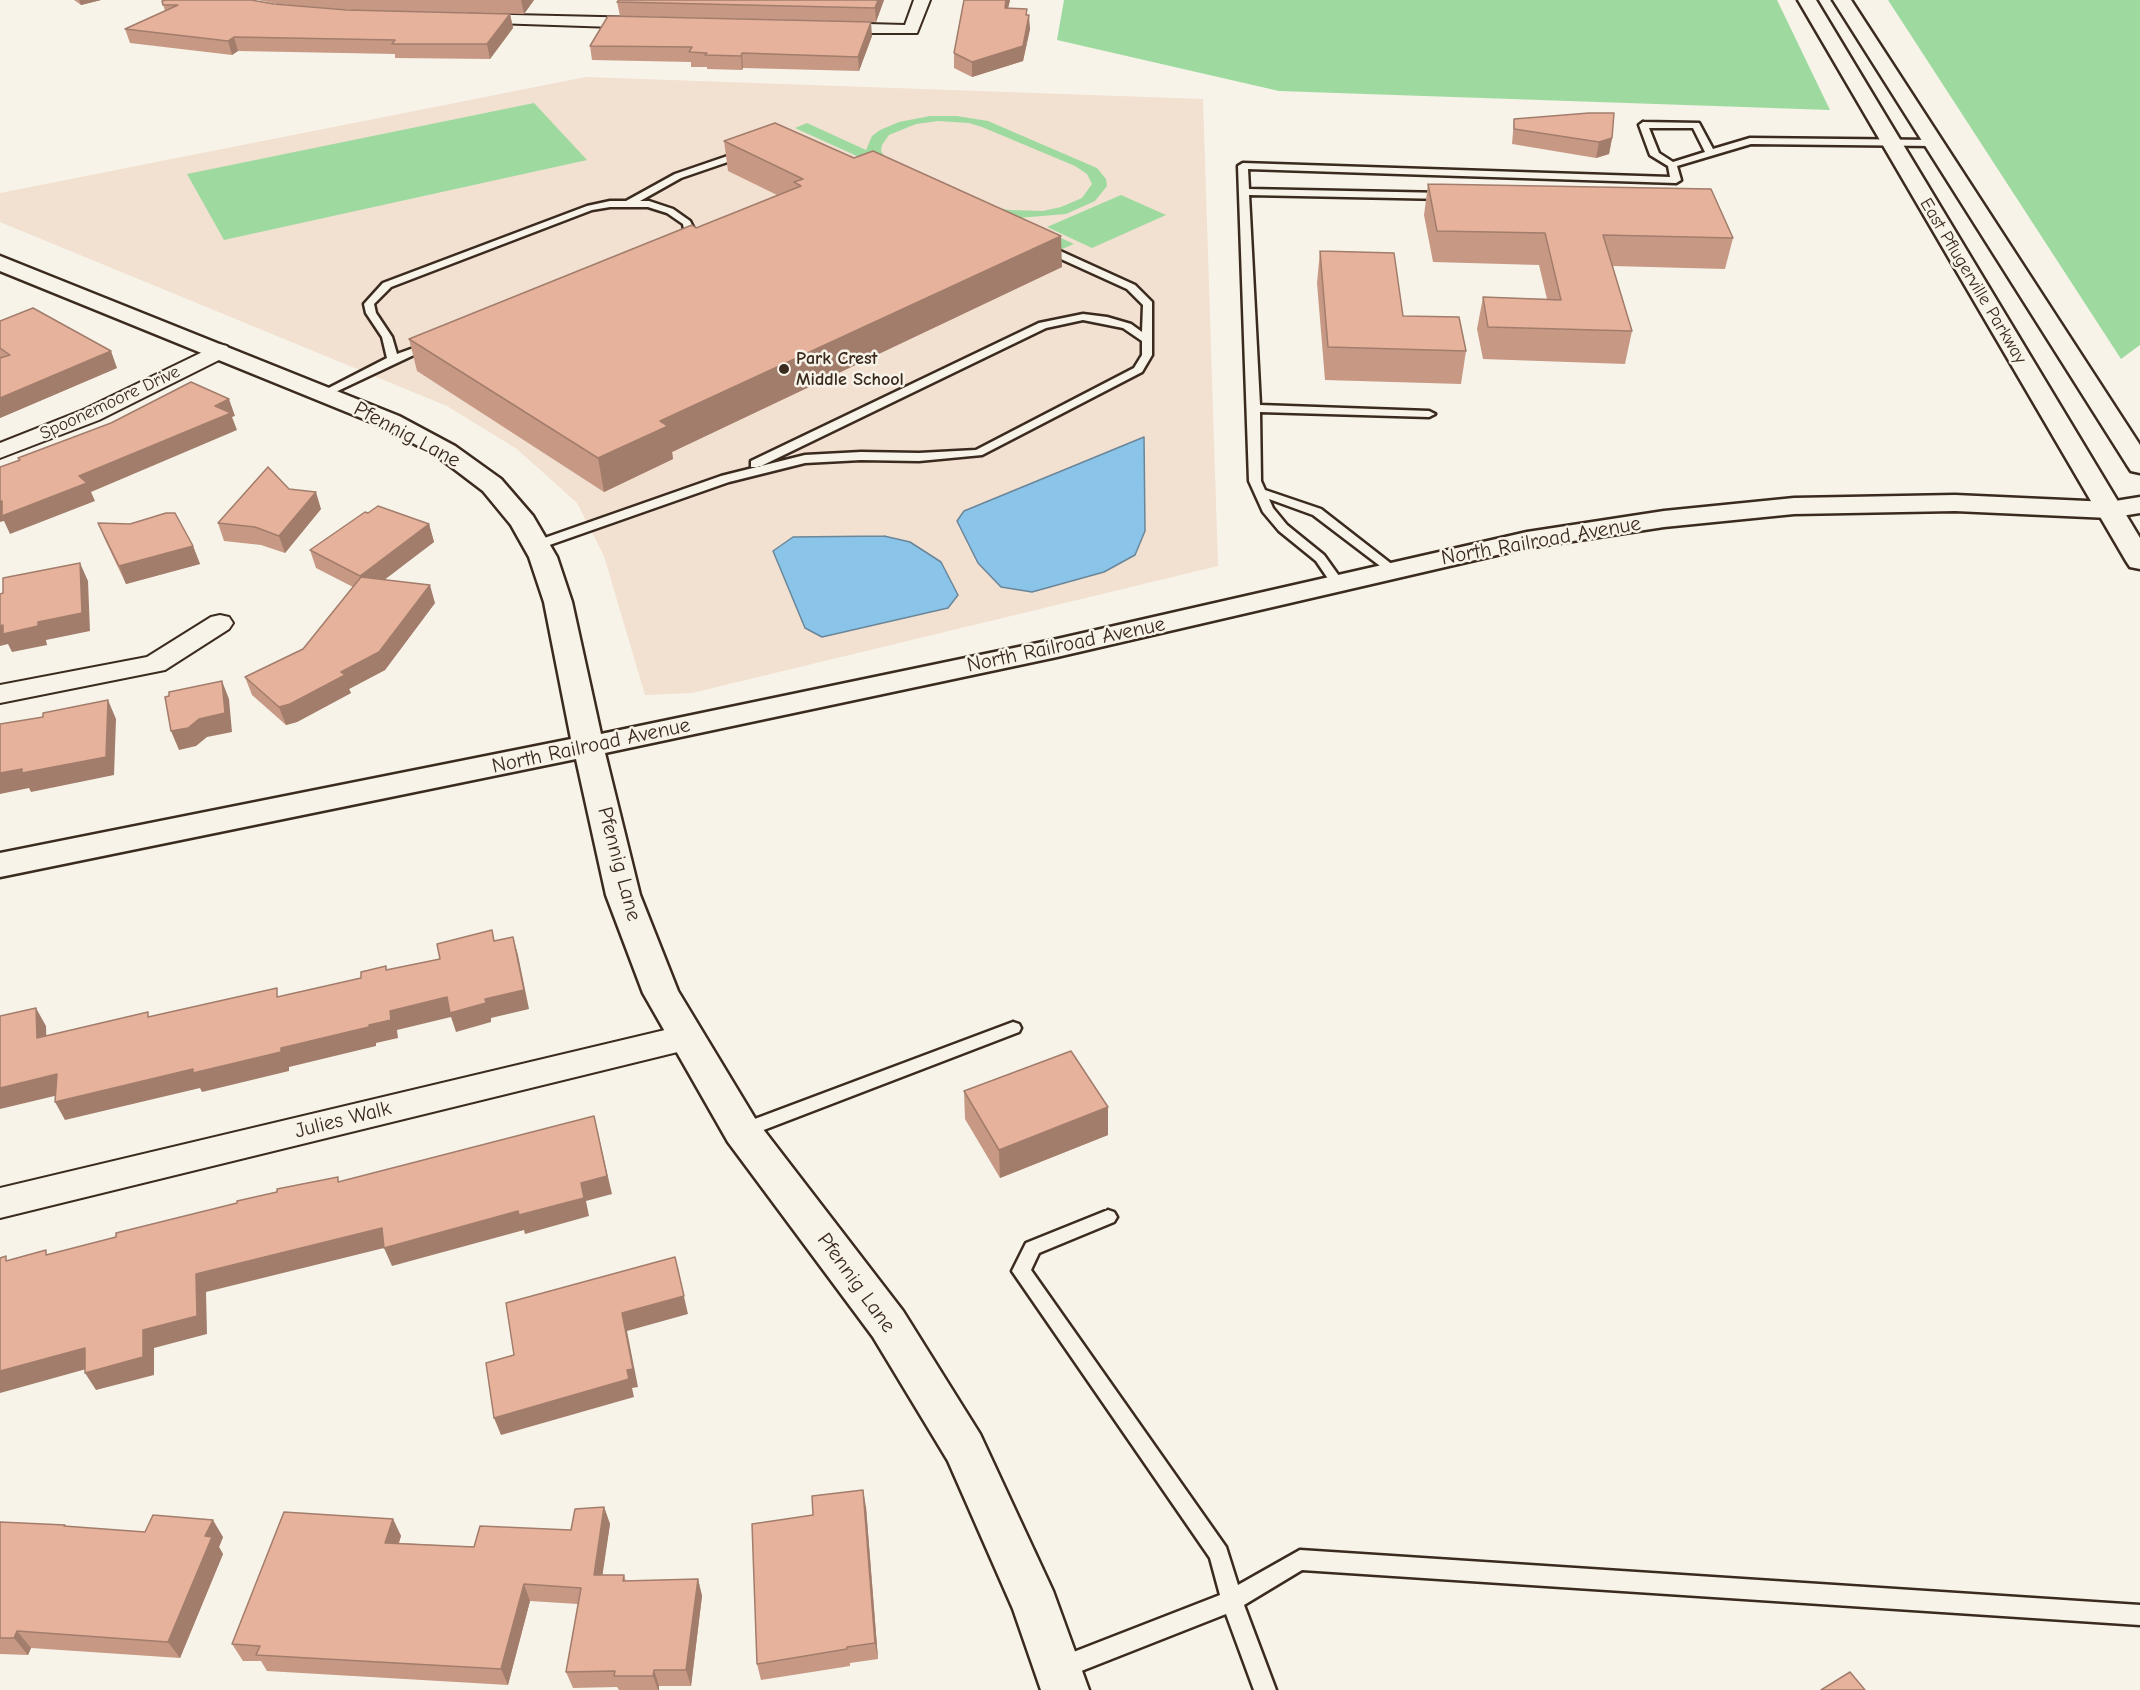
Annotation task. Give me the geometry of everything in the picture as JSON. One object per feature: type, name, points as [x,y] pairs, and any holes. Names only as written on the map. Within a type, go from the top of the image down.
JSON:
[{"type":"street","points":[[818,28],[911,30],[921,0]]},
{"type":"street","name":"East Pflugerville Parkway","points":[[1808,0],[2140,561]]},
{"type":"street","name":"East Pflugerville Parkway","points":[[1842,0],[2140,465]]},
{"type":"street","points":[[572,22],[582,6]]},
{"type":"street","points":[[455,19],[665,24]]},
{"type":"street","name":"Pfennig Lane","points":[[0,264],[390,422],[446,451],[492,485],[523,522],[537,545],[558,602],[623,895],[661,993],[742,1131],[888,1324],[964,1448],[1036,1607],[1062,1680]]},
{"type":"street","name":"Spoonemoore Drive","points":[[0,451],[91,414],[219,351]]},
{"type":"street","name":"North Railroad Avenue","points":[[0,865],[589,746],[1057,648],[1527,540],[1664,519],[1794,506],[1955,504],[2109,510],[2140,505]]},
{"type":"street","points":[[2109,510],[2140,516]]},
{"type":"street","points":[[0,694],[155,664],[220,623]]},
{"type":"street","name":"Julies Walk","points":[[0,1203],[686,1038]]},
{"type":"lane","points":[[1338,583],[1320,558],[1283,528],[1267,508],[1255,481],[1243,166],[1678,184],[1672,165],[1655,155],[1642,125],[1696,125],[1710,153]]},
{"type":"lane","points":[[1672,165],[1750,141],[1933,142]]},
{"type":"lane","points":[[630,203],[678,176],[753,151]]},
{"type":"lane","points":[[1244,192],[1460,196]]},
{"type":"lane","points":[[393,359],[387,337],[371,313],[369,304],[387,285],[590,208],[630,203],[649,204],[670,211],[687,223],[689,230],[682,240],[667,252]]},
{"type":"lane","points":[[537,545],[726,479],[805,459],[861,456],[920,457],[978,453],[1138,370],[1147,355],[1148,304],[1131,287],[1034,243]]},
{"type":"lane","points":[[726,479],[1043,325],[1083,317],[1107,320],[1127,326],[1147,340]]},
{"type":"lane","points":[[323,394],[393,359],[436,342]]},
{"type":"lane","points":[[1254,408],[1429,414]]},
{"type":"lane","points":[[1259,492],[1317,512],[1392,570]]},
{"type":"lane","points":[[742,1131],[1013,1028]]},
{"type":"lane","points":[[1108,1217],[1032,1248],[1021,1271],[1219,1554],[1232,1601],[1265,1690]]},
{"type":"lane","points":[[1062,1680],[1232,1601],[1300,1560],[2140,1615]]},
{"type":"shaded area","name":"Park Crest Middle School","points":[[586,77],[1203,99],[1218,566],[692,693],[645,695],[604,556],[577,503],[517,449],[447,406],[0,222],[0,193]]},
{"type":"green space","points":[[1064,0],[1777,0],[1830,110],[1279,91],[1057,40]]},
{"type":"green space","points":[[1888,0],[2140,0],[2140,345],[2121,359]]},
{"type":"green space","points":[[534,103],[587,160],[224,240],[187,174]]},
{"type":"green space","points":[[930,116],[957,116],[988,121],[1097,168],[1106,179],[1107,186],[1095,201],[1066,214],[1018,218],[1074,244],[1062,249],[795,128],[807,123],[866,150],[872,136],[899,122]],"holes":[[[938,121],[969,123],[1075,166],[1087,174],[1092,184],[1082,198],[1061,207],[1043,211],[997,208],[885,157],[881,151],[889,135],[916,124]]]},
{"type":"green space","points":[[1121,195],[1166,215],[1092,248],[1047,227]]},
{"type":"water","points":[[1144,437],[1145,531],[1135,555],[1104,572],[1032,592],[1001,587],[978,563],[957,521],[964,511]]},
{"type":"water","points":[[884,536],[910,542],[941,562],[958,595],[948,608],[822,637],[805,628],[773,551],[793,537]]},
{"type":"building","points":[[251,0],[347,10],[510,14],[487,44],[392,44],[395,40],[234,37],[228,41],[125,29],[178,5],[163,5],[162,1]]},
{"type":"building","points":[[619,0],[878,0],[875,8],[617,2]]},
{"type":"building","points":[[964,0],[1006,0],[1005,8],[1027,9],[1026,15],[1029,15],[1023,46],[972,62],[954,53]]},
{"type":"building","points":[[608,16],[871,22],[858,57],[742,53],[741,56],[689,52],[692,47],[590,46]]},
{"type":"building","points":[[1614,113],[1612,138],[1599,142],[1514,129],[1514,119]]},
{"type":"building","points":[[775,123],[854,158],[873,151],[1061,236],[660,421],[668,426],[598,458],[409,339],[692,225],[696,228],[801,186],[794,182],[803,179],[724,141]]},
{"type":"building","points":[[1428,184],[1711,189],[1733,238],[1603,235],[1632,331],[1488,327],[1483,297],[1561,300],[1545,233],[1437,231]]},
{"type":"building","points":[[1320,251],[1394,253],[1403,316],[1459,317],[1466,351],[1328,347]]},
{"type":"building","points":[[33,308],[111,351],[0,398],[0,358],[10,355],[0,348],[0,321]]},
{"type":"building","points":[[191,382],[229,399],[215,406],[231,413],[79,476],[87,483],[2,516],[0,467],[111,423]]},
{"type":"building","points":[[268,467],[289,489],[316,492],[279,536],[255,527],[218,523]]},
{"type":"building","points":[[378,506],[429,524],[360,576],[310,550],[365,512],[368,513]]},
{"type":"building","points":[[166,513],[175,513],[193,546],[119,566],[98,523],[130,524]]},
{"type":"building","points":[[80,563],[82,613],[38,622],[38,626],[3,634],[3,625],[0,626],[0,594],[3,593],[3,578]]},
{"type":"building","points":[[361,577],[430,585],[379,652],[341,672],[345,675],[290,704],[279,707],[245,677],[303,649]]},
{"type":"building","points":[[222,681],[225,713],[199,719],[188,728],[171,731],[165,697],[169,696],[169,692]]},
{"type":"building","points":[[108,700],[106,757],[22,773],[22,769],[0,773],[0,724],[43,717],[43,713]]},
{"type":"building","points":[[492,930],[494,941],[513,937],[524,990],[485,999],[486,1003],[450,1013],[447,997],[390,1011],[391,1020],[281,1048],[281,1052],[193,1073],[193,1069],[55,1102],[57,1074],[0,1088],[0,1016],[36,1008],[37,1038],[148,1012],[148,1017],[277,988],[277,997],[361,978],[361,972],[386,966],[386,970],[440,959],[437,944]]},
{"type":"building","points":[[1071,1051],[1108,1107],[999,1150],[964,1091]]},
{"type":"building","points":[[594,1116],[607,1176],[581,1183],[584,1198],[519,1215],[518,1211],[384,1248],[382,1228],[196,1274],[197,1316],[143,1330],[143,1357],[85,1373],[85,1348],[0,1371],[0,1258],[6,1256],[6,1261],[46,1250],[46,1255],[116,1237],[116,1233],[277,1192],[277,1189],[338,1177],[338,1182]]},
{"type":"building","points":[[675,1257],[684,1296],[622,1313],[633,1369],[627,1370],[629,1379],[494,1418],[486,1363],[514,1355],[506,1303]]},
{"type":"building","points":[[863,1490],[875,1643],[757,1664],[752,1524],[813,1515],[812,1496]]},
{"type":"building","points":[[604,1507],[594,1575],[624,1575],[623,1581],[698,1579],[686,1670],[654,1670],[653,1676],[614,1676],[615,1671],[566,1672],[581,1588],[524,1584],[501,1669],[256,1655],[260,1646],[232,1644],[284,1512],[393,1519],[385,1543],[474,1547],[480,1526],[571,1530],[575,1509]]},
{"type":"building","points":[[153,1515],[213,1520],[205,1536],[212,1537],[168,1642],[17,1631],[14,1638],[0,1638],[0,1522],[145,1532]]},
{"type":"building","points":[[1850,1672],[1865,1690],[1821,1690]]},
{"type":"place","name":"Park Crest Middle School","points":[[784,369]]}]
